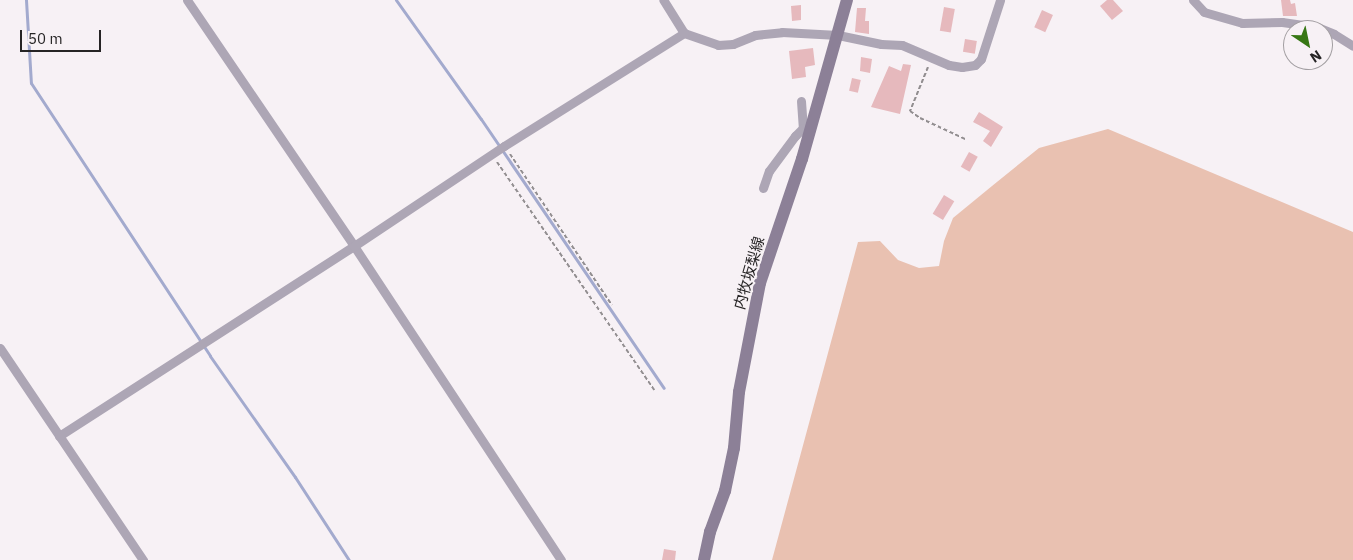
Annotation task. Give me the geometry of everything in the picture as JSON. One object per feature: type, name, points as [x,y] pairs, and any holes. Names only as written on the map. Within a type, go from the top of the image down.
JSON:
[{"type":"main road","name":"内牧坂梨線","points":[[704,560],[710,532],[725,491],[732,457],[739,392],[760,283],[838,35],[847,0]]},
{"type":"street","points":[[187,0],[354,246],[561,560]]},
{"type":"street","points":[[663,0],[684,32],[718,45],[734,44],[755,35],[782,32],[838,35],[881,44],[902,46],[962,67],[975,64],[985,50],[1000,0]]},
{"type":"street","points":[[1193,0],[1204,12],[1242,23],[1282,22],[1317,27],[1334,34],[1353,46]]},
{"type":"street","points":[[59,436],[354,246],[504,146],[684,32]]},
{"type":"street","points":[[763,188],[769,170],[807,129],[801,101]]},
{"type":"street","points":[[0,348],[143,560]]},
{"type":"path","points":[[932,58],[910,111],[920,118],[965,138]]},
{"type":"path","points":[[504,146],[612,305]]},
{"type":"path","points":[[492,154],[654,390]]},
{"type":"shaded area","points":[[1108,129],[1353,232],[1353,560],[772,560],[858,242],[880,241],[898,260],[919,268],[939,266],[944,241],[953,218],[992,186],[1039,148]]},
{"type":"building","points":[[1107,0],[1113,0],[1123,11],[1112,20],[1100,6]]},
{"type":"building","points":[[1281,0],[1290,0],[1291,4],[1295,3],[1297,16],[1283,16]]},
{"type":"building","points":[[801,5],[801,20],[792,21],[791,6]]},
{"type":"building","points":[[944,7],[955,9],[951,33],[940,31]]},
{"type":"building","points":[[857,8],[866,8],[865,21],[869,21],[869,34],[855,32]]},
{"type":"building","points":[[1042,10],[1053,15],[1045,32],[1034,27]]},
{"type":"building","points":[[965,39],[977,41],[975,54],[963,52]]},
{"type":"building","points":[[813,48],[815,65],[805,67],[806,77],[792,79],[789,51]]},
{"type":"building","points":[[861,57],[872,59],[870,73],[860,71]]},
{"type":"building","points":[[903,64],[911,65],[900,114],[871,107],[889,66],[901,71]]},
{"type":"building","points":[[852,78],[861,80],[858,93],[849,91]]},
{"type":"building","points":[[979,112],[1003,127],[991,147],[983,141],[990,131],[973,122]]},
{"type":"building","points":[[969,152],[978,157],[970,172],[961,167]]},
{"type":"building","points":[[944,195],[954,201],[943,220],[933,214]]},
{"type":"building","points":[[664,549],[676,551],[675,560],[662,560]]},
{"type":"waterway","points":[[26,0],[31,83],[210,356],[295,477],[349,560]]},
{"type":"waterway","points":[[396,0],[481,119],[664,388]]}]
